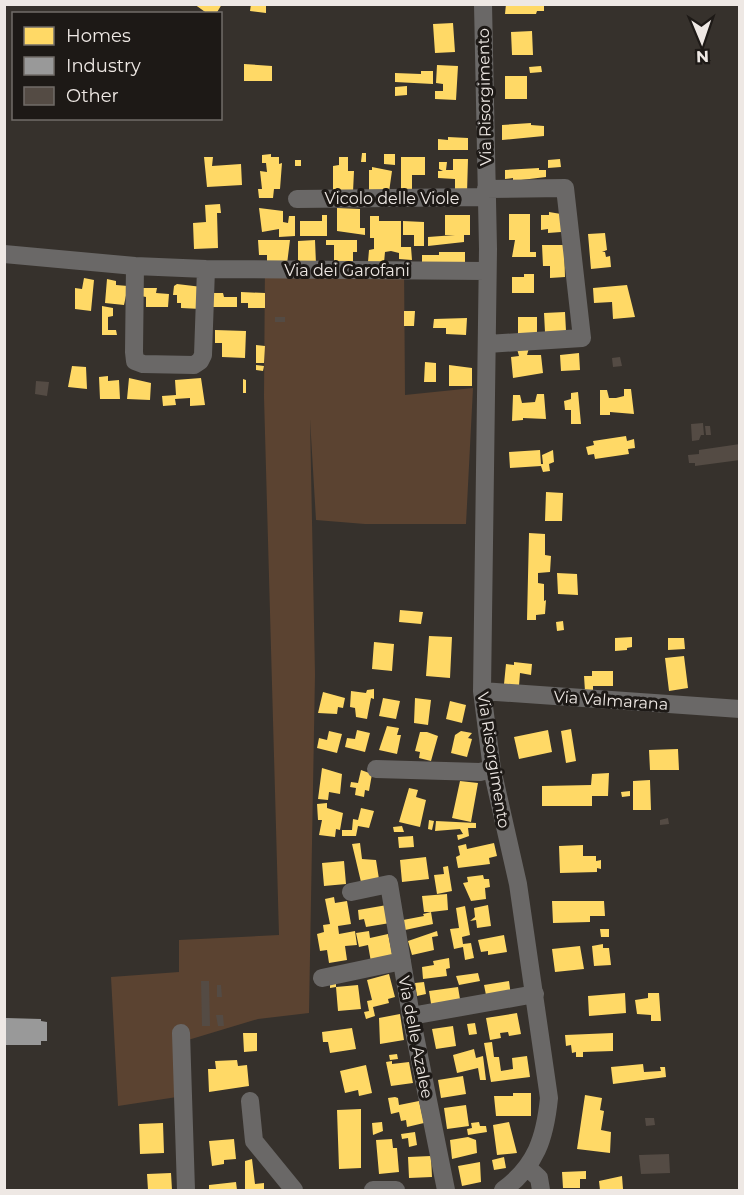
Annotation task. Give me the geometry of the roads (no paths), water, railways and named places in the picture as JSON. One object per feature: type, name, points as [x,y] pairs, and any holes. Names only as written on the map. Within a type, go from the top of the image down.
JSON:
[{"type":"street","name":"Via Risorgimento","points":[[483,4],[487,344],[482,691],[492,769],[518,884],[549,1098],[541,1143],[528,1168],[503,1191]]},
{"type":"street","name":"Via Risorgimento","points":[[486,193],[565,188],[582,338],[487,344]]},
{"type":"street","name":"Vicolo delle Viole","points":[[297,198],[486,193]]},
{"type":"street","name":"Via dei Garofani","points":[[4,254],[135,266],[206,269],[487,271]]},
{"type":"street","points":[[135,266],[134,352],[135,361],[142,364],[194,365],[200,361],[206,269]]},
{"type":"street","name":"Via Valmarana","points":[[482,691],[740,709]]},
{"type":"street","points":[[376,769],[480,772],[492,769]]},
{"type":"street","name":"Via delle Azalee","points":[[351,892],[389,884],[411,1016],[446,1191]]},
{"type":"street","points":[[322,978],[402,961]]},
{"type":"street","points":[[411,1016],[535,994]]},
{"type":"street","points":[[181,1033],[186,1191]]},
{"type":"street","points":[[250,1101],[254,1141],[294,1191]]},
{"type":"street","points":[[528,1168],[539,1178],[541,1191]]},
{"type":"street","points":[[373,1191],[396,1191]]}]
